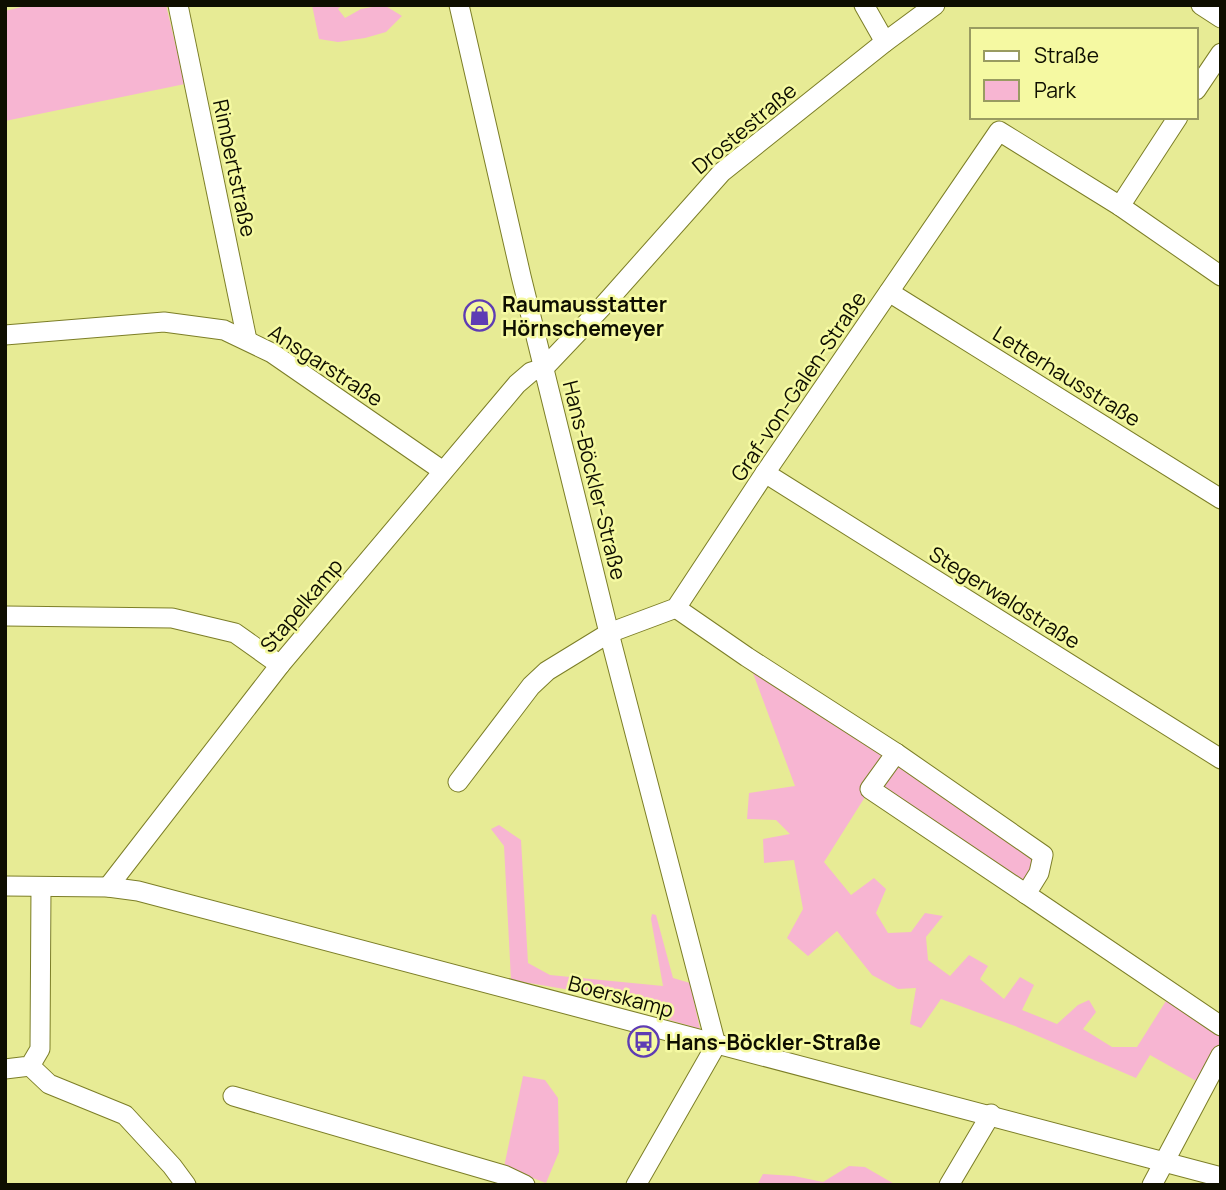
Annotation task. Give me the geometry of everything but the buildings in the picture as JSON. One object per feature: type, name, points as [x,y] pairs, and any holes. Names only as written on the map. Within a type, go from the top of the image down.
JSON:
[{"type":"street","name":"Rimbertstraße","points":[[178,5],[247,340]]},
{"type":"street","name":"Hans-Böckler-Straße","points":[[459,5],[609,633],[716,1045]]},
{"type":"street","points":[[864,5],[885,42]]},
{"type":"street","name":"Drostestraße","points":[[544,368],[722,172],[935,5]]},
{"type":"street","points":[[1201,5],[1221,18]]},
{"type":"street","points":[[1198,87],[1221,52]]},
{"type":"street","points":[[1177,119],[1119,206],[1221,276]]},
{"type":"street","name":"Graf-von-Galen-Straße","points":[[676,608],[765,472],[999,131],[1119,206]]},
{"type":"street","name":"Letterhausstraße","points":[[889,292],[1221,499]]},
{"type":"street","name":"Ansgarstraße","points":[[5,335],[164,322],[224,330],[272,353],[443,471]]},
{"type":"street","name":"Stapelkamp","points":[[108,887],[280,665],[517,384],[531,372],[544,368]]},
{"type":"street","name":"Stegerwaldstraße","points":[[765,472],[1221,759]]},
{"type":"street","points":[[458,782],[531,686],[547,671],[609,633],[676,608],[896,753],[1043,855],[1039,873],[1026,894]]},
{"type":"street","points":[[5,616],[172,618],[235,633],[280,665]]},
{"type":"street","points":[[896,753],[870,789],[1221,1026]]},
{"type":"street","name":"Boerskamp","points":[[5,886],[108,887],[138,891],[716,1045],[991,1114],[1221,1177]]},
{"type":"street","points":[[5,1069],[30,1066],[40,1049],[41,887]]},
{"type":"street","points":[[636,1185],[716,1045]]},
{"type":"street","points":[[1152,1185],[1221,1055]]},
{"type":"street","points":[[30,1066],[49,1084],[125,1115],[186,1185]]},
{"type":"street","points":[[233,1096],[504,1175],[525,1185]]},
{"type":"street","points":[[949,1185],[991,1114]]},
{"type":"green space","points":[[30,5],[166,5],[185,84],[5,121],[5,11]]},
{"type":"green space","points":[[312,5],[342,5],[338,9],[345,18],[361,9],[384,5],[402,16],[386,32],[338,42],[319,39]]},
{"type":"green space","points":[[747,657],[1043,855],[1026,894],[870,789],[824,862],[851,895],[874,878],[886,889],[876,913],[888,933],[911,932],[925,913],[943,916],[926,937],[928,960],[950,976],[969,955],[988,966],[980,979],[1004,999],[1020,977],[1034,985],[1022,1010],[1057,1024],[1078,1005],[1089,1000],[1096,1012],[1083,1029],[1112,1047],[1137,1047],[1171,993],[1221,1026],[1221,1062],[1205,1086],[1150,1055],[1136,1078],[1015,1026],[941,999],[921,1028],[910,1024],[916,988],[898,989],[872,975],[837,931],[808,956],[787,938],[803,909],[794,860],[764,863],[763,839],[790,834],[776,820],[747,819],[749,793],[795,786]]},
{"type":"green space","points":[[499,825],[521,840],[528,963],[550,975],[663,986],[651,919],[652,914],[656,915],[673,978],[690,983],[700,1029],[666,1019],[653,1004],[511,980],[504,846],[491,829]]},
{"type":"green space","points":[[523,1076],[545,1080],[558,1098],[559,1152],[546,1183],[504,1167]]},
{"type":"green space","points":[[849,1166],[865,1167],[896,1185],[757,1185],[763,1174],[794,1176],[823,1182]]},
{"type":"place","name":"Raumausstatter Hörnschemeyer","points":[[479,316]]},
{"type":"place","name":"Hans-Böckler-Straße","points":[[643,1042]]}]
